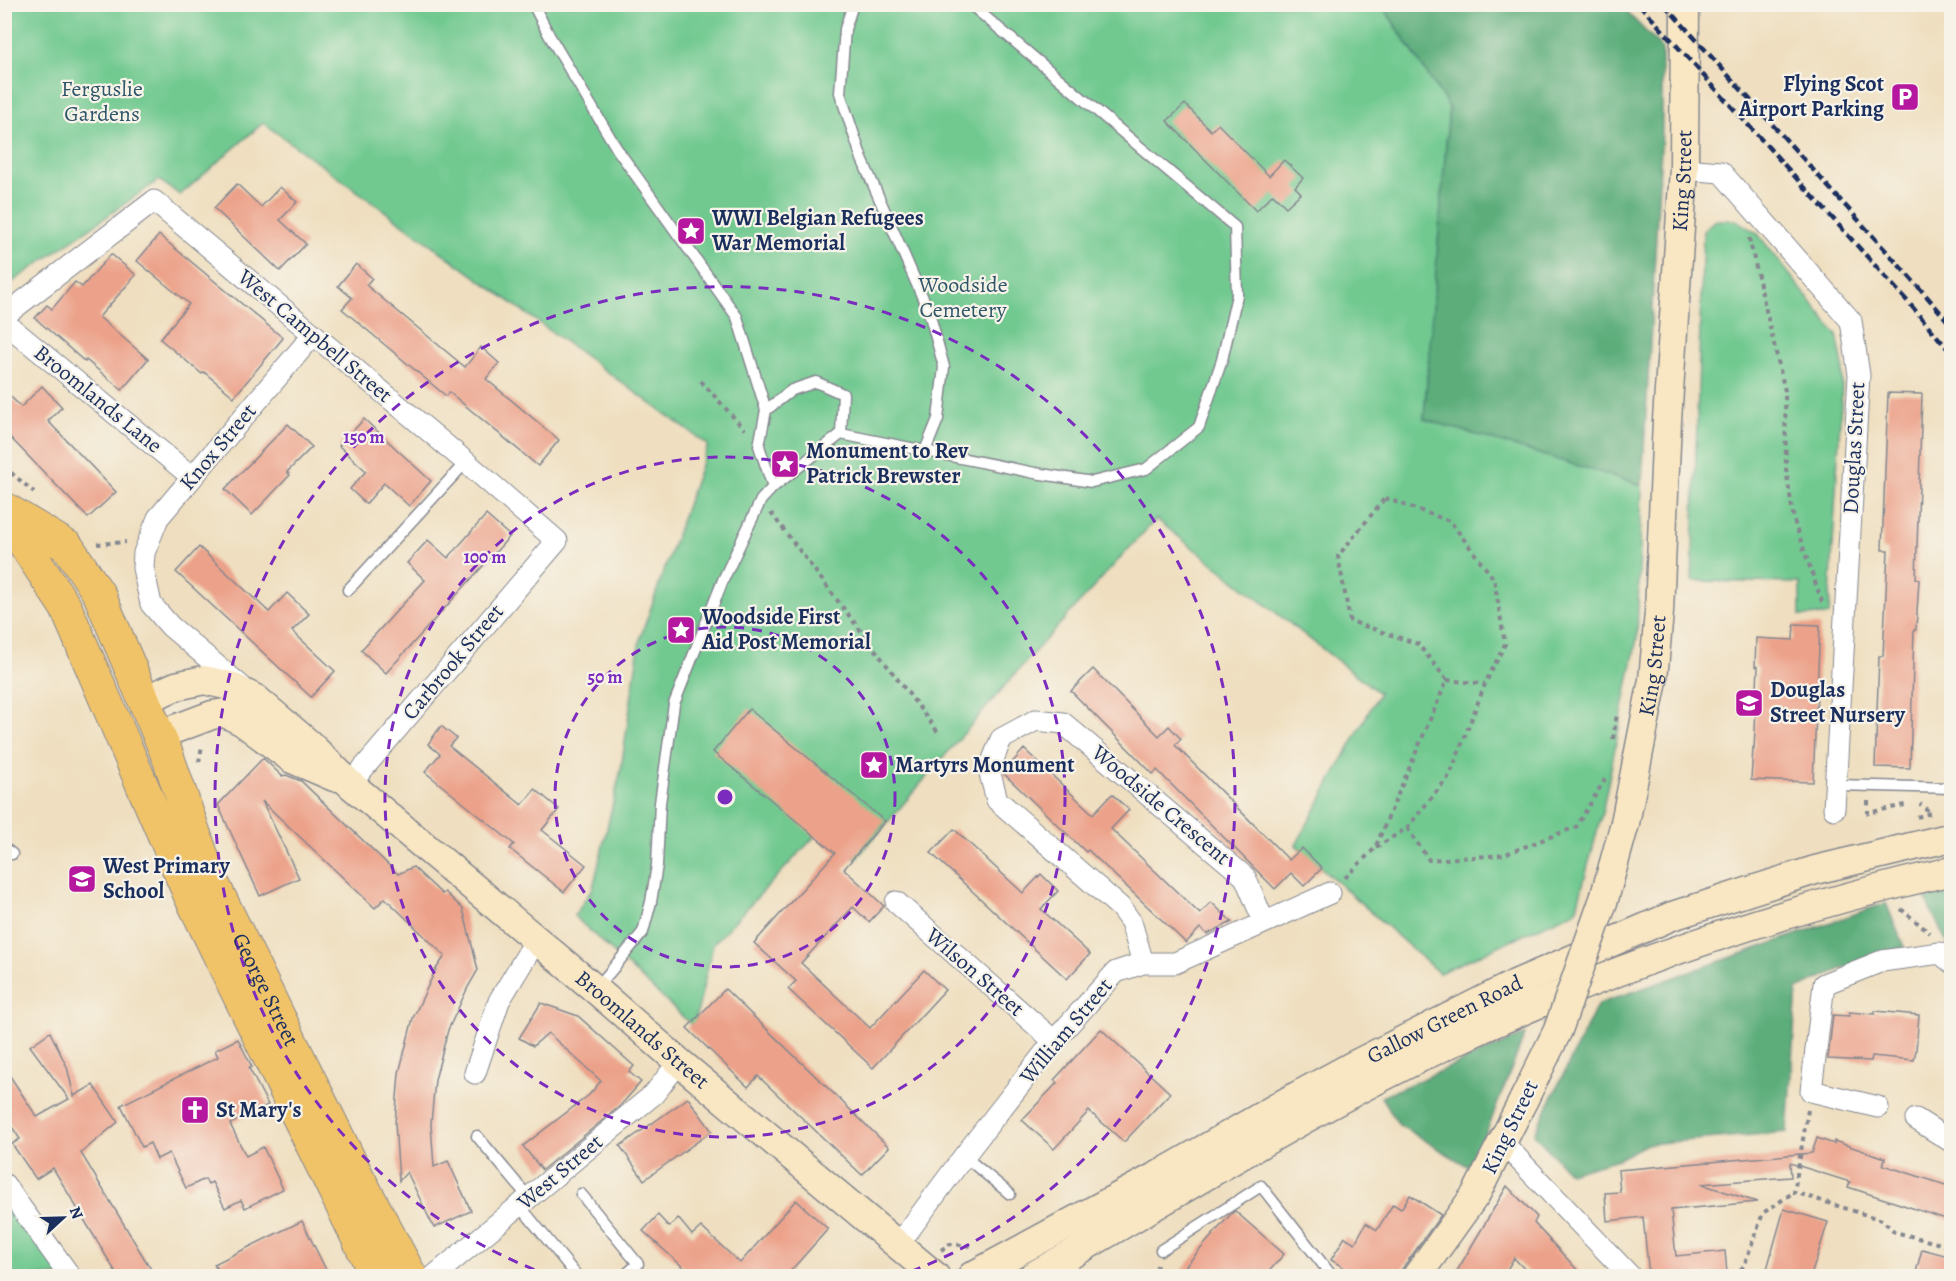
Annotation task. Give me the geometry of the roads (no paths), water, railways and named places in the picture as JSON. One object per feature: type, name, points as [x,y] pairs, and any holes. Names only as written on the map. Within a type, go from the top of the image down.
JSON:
[{"type":"main road","name":"King Street","points":[[1417,1276],[1476,1194],[1558,1030],[1604,899],[1624,823],[1653,680],[1659,612],[1667,420],[1684,169],[1685,4]]},
{"type":"main road","name":"George Street","points":[[4,508],[68,547],[99,594],[159,735],[209,875],[356,1173],[411,1276]]},
{"type":"main road","name":"George Street","points":[[4,513],[66,608],[75,626],[189,894],[376,1276]]},
{"type":"main road","name":"Broomlands Street","points":[[145,700],[176,686],[204,680],[230,686],[256,699],[309,744],[350,784],[935,1276]]},
{"type":"main road","points":[[127,749],[145,700]]},
{"type":"main road","name":"Broomlands Street","points":[[159,735],[212,714],[225,713],[243,722],[292,759],[350,784]]},
{"type":"main road","points":[[127,749],[159,735]]},
{"type":"main road","name":"Gallow Green Road","points":[[972,1276],[1168,1170],[1295,1096],[1515,984],[1672,916],[1815,870],[1952,837]]},
{"type":"main road","name":"Gallow Green Road","points":[[1033,1276],[1287,1127],[1485,1028],[1622,970],[1773,918],[1952,871]]},
{"type":"street","name":"Douglas Street","points":[[1684,169],[1721,172],[1851,321],[1859,375],[1834,809]]},
{"type":"street","name":"West Campbell Street","points":[[4,316],[154,201],[557,541]]},
{"type":"street","name":"Broomlands Lane","points":[[4,322],[192,477]]},
{"type":"street","name":"Knox Street","points":[[144,568],[144,553],[158,518],[313,335]]},
{"type":"street","name":"Carbrook Street","points":[[350,784],[557,541]]},
{"type":"street","name":"Broomlands Street","points":[[144,568],[151,604],[160,616],[256,699]]},
{"type":"street","name":"Woodside Crescent","points":[[1143,963],[1131,922],[1120,907],[997,800],[989,770],[1002,739],[1036,720],[1063,723],[1245,877],[1264,922]]},
{"type":"street","name":"William Street","points":[[898,1245],[1054,1041],[1116,972],[1143,963],[1175,963],[1330,893]]},
{"type":"street","name":"Wilson Street","points":[[896,902],[1054,1041]]},
{"type":"street","points":[[475,1073],[499,1001],[536,940]]},
{"type":"street","points":[[1878,1107],[1811,1091],[1824,984],[1882,961],[1946,958]]},
{"type":"street","name":"West Street","points":[[435,1276],[654,1094],[680,1062]]},
{"type":"street","points":[[1916,1119],[1952,1142]]},
{"type":"street","points":[[1503,1143],[1630,1276]]},
{"type":"street","points":[[4,1184],[70,1276]]},
{"type":"lane","points":[[533,4],[617,149],[737,317],[766,410],[759,446],[773,487]]},
{"type":"lane","points":[[853,4],[845,29],[840,93],[861,159],[929,312],[944,367],[939,419],[925,451]]},
{"type":"lane","points":[[841,434],[1035,473],[1092,482],[1146,469],[1199,427],[1222,360],[1237,295],[1235,227],[970,4]]},
{"type":"lane","points":[[596,989],[643,932],[657,865],[660,803],[674,704],[723,580],[761,501],[773,487],[841,434],[843,394],[816,382],[792,390],[766,410]]},
{"type":"lane","points":[[348,590],[466,462]]},
{"type":"lane","points":[[1836,785],[1952,788]]},
{"type":"lane","points":[[477,1136],[577,1276]]},
{"type":"lane","points":[[964,1156],[1010,1194]]},
{"type":"lane","points":[[1161,1250],[1261,1186],[1332,1276]]},
{"type":"lane","points":[[581,1194],[638,1264],[624,1276]]},
{"type":"railway","points":[[1639,4],[1909,303],[1952,354]]},
{"type":"railway","points":[[1664,4],[1952,326]]},
{"type":"place","name":"Flying Scot Airport Parking","points":[[1905,97]]},
{"type":"place","name":"WWI Belgian Refugees War Memorial","points":[[691,231]]},
{"type":"place","name":"Monument to Rev Patrick Brewster","points":[[785,464]]},
{"type":"place","name":"Woodside First Aid Post Memorial","points":[[681,630]]},
{"type":"place","name":"Douglas Street Nursery","points":[[1749,703]]},
{"type":"place","name":"Martyrs Monument","points":[[874,765]]},
{"type":"place","name":"West Primary School","points":[[82,879]]},
{"type":"place","name":"St Mary's","points":[[195,1110]]},
{"type":"park label","name":"Ferguslie Gardens","points":[[102,102]]},
{"type":"park label","name":"Woodside Cemetery","points":[[963,298]]}]
